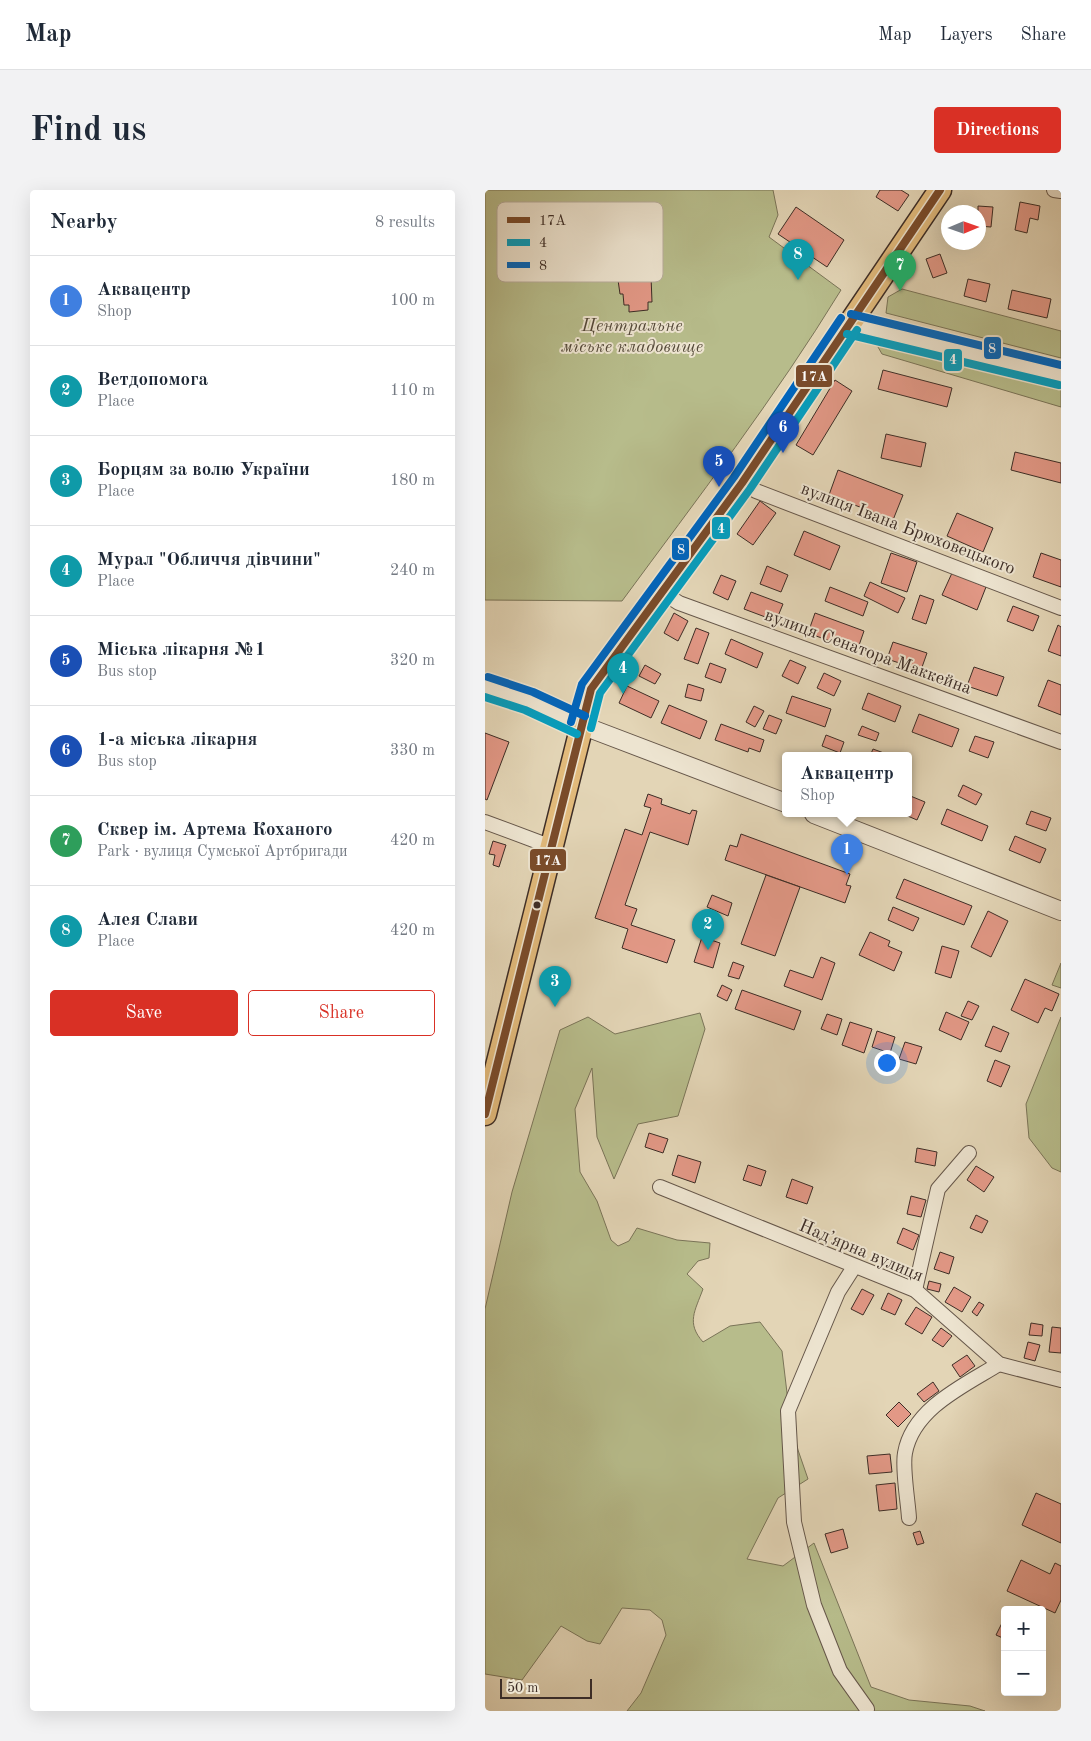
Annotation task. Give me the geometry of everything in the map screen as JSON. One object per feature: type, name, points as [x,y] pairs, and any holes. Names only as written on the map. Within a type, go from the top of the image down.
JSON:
[{"type":"main road","points":[[485,1114],[591,689],[742,483],[940,190]]},
{"type":"main road","points":[[849,324],[1061,376]]},
{"type":"main road","points":[[485,686],[529,700],[581,725]]},
{"type":"street","points":[[1054,190],[1061,192]]},
{"type":"street","name":"вулиця Івана Брюховецького","points":[[742,483],[756,491],[1061,608]]},
{"type":"street","name":"вулиця Сенатора Маккейна","points":[[663,593],[679,603],[1061,742]]},
{"type":"street","points":[[581,725],[782,801]]},
{"type":"street","points":[[821,817],[1061,911]]},
{"type":"street","points":[[485,822],[552,847]]},
{"type":"street","points":[[915,1290],[938,1189],[969,1153]]},
{"type":"street","name":"Надʼярна вулиця","points":[[660,1187],[854,1267],[915,1290],[999,1364],[1061,1380]]},
{"type":"street","points":[[854,1267],[838,1292],[788,1411],[788,1420],[794,1522],[815,1605],[840,1671],[867,1709]]},
{"type":"street","points":[[909,1518],[905,1454],[913,1430],[933,1407],[999,1364]]},
{"type":"green space","name":"Центральне міське кладовище","points":[[485,190],[773,190],[778,215],[769,237],[841,290],[762,409],[622,601],[485,600]]},
{"type":"green space","points":[[902,289],[1061,331],[1061,358],[886,313],[888,297]]},
{"type":"green space","points":[[878,340],[1061,381],[1061,407],[882,354],[878,347]]},
{"type":"green space","points":[[1061,963],[1061,988],[1052,985]]},
{"type":"green space","points":[[700,1013],[705,1029],[678,1116],[638,1124],[614,1179],[597,1137],[592,1068],[575,1109],[580,1172],[597,1201],[611,1240],[618,1246],[629,1241],[637,1228],[677,1240],[710,1243],[709,1258],[698,1261],[687,1274],[703,1289],[695,1310],[693,1323],[703,1342],[730,1326],[760,1322],[782,1351],[790,1418],[808,1479],[778,1498],[747,1559],[783,1566],[814,1543],[871,1687],[909,1700],[970,1706],[985,1711],[627,1711],[641,1693],[666,1635],[662,1620],[650,1610],[622,1608],[600,1644],[587,1641],[561,1626],[522,1680],[485,1674],[485,1309],[512,1192],[560,1030],[588,1017],[615,1034]]},
{"type":"green space","points":[[1061,1017],[1061,1172],[1052,1168],[1029,1138],[1026,1104]]},
{"type":"building","points":[[880,190],[901,190],[909,195],[898,211],[876,197]]},
{"type":"building","points":[[1020,202],[1040,206],[1038,220],[1030,218],[1027,233],[1015,230]]},
{"type":"building","points":[[796,207],[844,240],[827,267],[778,234]]},
{"type":"building","points":[[986,207],[993,207],[991,227],[986,227]]},
{"type":"building","points":[[940,254],[947,273],[933,278],[926,259]]},
{"type":"building","points":[[968,279],[990,284],[986,302],[964,296]]},
{"type":"building","points":[[618,282],[651,282],[652,302],[648,302],[648,310],[629,312],[629,305],[624,305],[623,294],[620,294]]},
{"type":"building","points":[[1012,290],[1051,299],[1047,318],[1008,309]]},
{"type":"building","points":[[883,370],[952,388],[947,407],[878,389]]},
{"type":"building","points":[[835,380],[852,391],[813,455],[796,445]]},
{"type":"building","points":[[886,434],[926,443],[921,467],[881,458]]},
{"type":"building","points":[[1015,452],[1061,463],[1061,483],[1011,470]]},
{"type":"building","points":[[838,470],[903,495],[893,520],[829,495]]},
{"type":"building","points":[[760,501],[776,513],[753,545],[737,534]]},
{"type":"building","points":[[957,513],[993,528],[983,552],[947,536]]},
{"type":"building","points":[[804,531],[840,546],[830,570],[794,555]]},
{"type":"building","points":[[891,553],[917,562],[907,592],[881,583]]},
{"type":"building","points":[[1041,553],[1061,560],[1061,587],[1033,577]]},
{"type":"building","points":[[767,566],[788,575],[781,592],[760,584]]},
{"type":"building","points":[[952,573],[986,587],[977,610],[942,595]]},
{"type":"building","points":[[721,575],[736,581],[728,600],[713,593]]},
{"type":"building","points":[[870,582],[905,598],[898,613],[864,596]]},
{"type":"building","points":[[830,587],[868,602],[863,616],[825,601]]},
{"type":"building","points":[[751,592],[783,604],[776,621],[744,609]]},
{"type":"building","points":[[920,595],[934,600],[926,624],[912,619]]},
{"type":"building","points":[[1013,606],[1039,616],[1033,631],[1007,621]]},
{"type":"building","points":[[674,613],[688,621],[678,641],[664,633]]},
{"type":"building","points":[[815,613],[864,631],[857,651],[808,633]]},
{"type":"building","points":[[1058,625],[1061,627],[1061,656],[1048,651]]},
{"type":"building","points":[[696,628],[709,633],[698,664],[684,659]]},
{"type":"building","points":[[731,639],[763,653],[757,668],[725,654]]},
{"type":"building","points":[[893,642],[927,653],[921,670],[887,659]]},
{"type":"building","points":[[790,660],[806,667],[798,684],[782,676]]},
{"type":"building","points":[[710,663],[726,669],[721,683],[705,677]]},
{"type":"building","points":[[645,665],[661,674],[655,684],[639,676]]},
{"type":"building","points":[[974,667],[1004,677],[997,696],[967,686]]},
{"type":"building","points":[[824,673],[841,681],[834,696],[817,688]]},
{"type":"building","points":[[1048,680],[1061,685],[1061,715],[1038,706]]},
{"type":"building","points":[[688,684],[704,689],[701,701],[685,697]]},
{"type":"building","points":[[627,686],[659,701],[651,718],[619,703]]},
{"type":"building","points":[[868,693],[901,706],[895,722],[862,709]]},
{"type":"building","points":[[792,696],[831,709],[825,727],[786,713]]},
{"type":"building","points":[[669,705],[707,721],[700,739],[661,723]]},
{"type":"building","points":[[754,706],[764,711],[755,727],[746,722]]},
{"type":"building","points":[[919,714],[959,729],[952,747],[912,732]]},
{"type":"building","points":[[769,715],[782,720],[776,734],[763,729]]},
{"type":"building","points":[[721,724],[764,740],[760,752],[749,748],[748,752],[715,740]]},
{"type":"building","points":[[862,726],[879,733],[876,741],[858,735]]},
{"type":"building","points":[[485,733],[509,742],[487,800],[485,799]]},
{"type":"building","points":[[826,735],[844,742],[840,752],[822,746]]},
{"type":"building","points":[[975,736],[994,742],[988,758],[969,751]]},
{"type":"building","points":[[963,785],[982,794],[976,805],[958,796]]},
{"type":"building","points":[[648,794],[662,799],[661,804],[690,814],[692,810],[697,811],[688,845],[650,832],[625,905],[637,909],[631,925],[675,940],[667,963],[622,948],[628,929],[595,918],[625,829],[642,835],[651,808],[644,806]]},
{"type":"building","points":[[912,797],[925,802],[917,820],[910,817],[912,817]]},
{"type":"building","points":[[947,809],[988,826],[982,841],[941,824]]},
{"type":"building","points":[[1031,811],[1051,818],[1046,831],[1026,824]]},
{"type":"building","points":[[741,834],[850,874],[846,885],[851,886],[845,903],[725,860],[730,845],[737,847]]},
{"type":"building","points":[[1015,836],[1046,849],[1040,863],[1009,850]]},
{"type":"building","points":[[493,841],[506,845],[499,867],[493,865],[495,855],[489,854]]},
{"type":"building","points":[[766,875],[800,887],[775,956],[741,944]]},
{"type":"building","points":[[904,879],[972,906],[964,925],[896,898]]},
{"type":"building","points":[[712,895],[732,903],[728,916],[707,907]]},
{"type":"building","points":[[893,907],[919,918],[913,931],[888,920]]},
{"type":"building","points":[[988,911],[1008,921],[991,957],[971,947]]},
{"type":"building","points":[[870,932],[890,941],[888,946],[902,952],[894,971],[859,955]]},
{"type":"building","points":[[702,937],[720,943],[713,968],[694,962]]},
{"type":"building","points":[[942,946],[959,951],[951,978],[935,973]]},
{"type":"building","points":[[821,957],[835,963],[822,1000],[784,986],[790,970],[813,978]]},
{"type":"building","points":[[733,962],[744,966],[739,979],[728,976]]},
{"type":"building","points":[[1025,979],[1059,994],[1052,1011],[1045,1008],[1038,1023],[1011,1010]]},
{"type":"building","points":[[722,985],[732,990],[727,1001],[717,996]]},
{"type":"building","points":[[742,990],[801,1011],[794,1030],[735,1009]]},
{"type":"building","points":[[968,1001],[979,1006],[972,1020],[961,1016]]},
{"type":"building","points":[[946,1012],[969,1022],[961,1040],[939,1030]]},
{"type":"building","points":[[827,1014],[842,1019],[837,1035],[821,1029]]},
{"type":"building","points":[[850,1022],[872,1029],[864,1053],[842,1045]]},
{"type":"building","points":[[993,1026],[1009,1033],[1001,1052],[985,1046]]},
{"type":"building","points":[[877,1031],[895,1037],[890,1053],[872,1047]]},
{"type":"building","points":[[905,1042],[922,1047],[916,1064],[899,1059]]},
{"type":"building","points":[[995,1060],[1010,1066],[1001,1087],[987,1081]]},
{"type":"building","points":[[649,1133],[668,1139],[663,1153],[645,1147]]},
{"type":"building","points":[[917,1148],[937,1152],[935,1166],[915,1162]]},
{"type":"building","points":[[678,1155],[701,1162],[695,1183],[672,1175]]},
{"type":"building","points":[[748,1165],[766,1171],[761,1186],[743,1180]]},
{"type":"building","points":[[976,1166],[994,1177],[984,1192],[967,1180]]},
{"type":"building","points":[[792,1179],[813,1187],[807,1204],[786,1197]]},
{"type":"building","points":[[911,1196],[926,1200],[921,1217],[907,1214]]},
{"type":"building","points":[[976,1215],[988,1221],[982,1233],[970,1228]]},
{"type":"building","points":[[903,1228],[919,1235],[913,1250],[897,1243]]},
{"type":"building","points":[[940,1252],[954,1257],[949,1274],[934,1269]]},
{"type":"building","points":[[929,1281],[941,1284],[939,1292],[927,1289]]},
{"type":"building","points":[[954,1287],[971,1297],[962,1312],[945,1302]]},
{"type":"building","points":[[862,1289],[874,1295],[863,1315],[851,1309]]},
{"type":"building","points":[[888,1293],[902,1300],[895,1315],[881,1309]]},
{"type":"building","points":[[979,1302],[984,1305],[977,1316],[972,1312]]},
{"type":"building","points":[[916,1307],[932,1317],[922,1334],[905,1324]]},
{"type":"building","points":[[1031,1323],[1043,1325],[1042,1336],[1029,1335]]},
{"type":"building","points":[[1052,1327],[1061,1328],[1061,1353],[1049,1352]]},
{"type":"building","points":[[941,1328],[952,1336],[943,1347],[932,1340]]},
{"type":"building","points":[[1028,1342],[1040,1345],[1035,1361],[1024,1358]]},
{"type":"building","points":[[967,1355],[975,1366],[960,1377],[952,1365]]},
{"type":"building","points":[[933,1382],[939,1391],[924,1402],[917,1394]]},
{"type":"building","points":[[899,1402],[911,1414],[898,1427],[886,1415]]},
{"type":"building","points":[[890,1454],[892,1472],[869,1474],[867,1456]]},
{"type":"building","points":[[895,1483],[897,1509],[879,1511],[876,1485]]},
{"type":"building","points":[[1036,1493],[1061,1504],[1061,1543],[1022,1525]]},
{"type":"building","points":[[843,1529],[848,1548],[831,1553],[825,1534]]},
{"type":"building","points":[[920,1531],[924,1543],[917,1545],[913,1533]]},
{"type":"building","points":[[1021,1560],[1050,1574],[1055,1563],[1061,1566],[1061,1600],[1055,1613],[1046,1609],[1046,1606],[1040,1606],[1007,1591]]},
{"type":"building","points":[[1001,1625],[1001,1637],[996,1635]]},
{"type":"transit line","name":"17А","points":[[485,1114],[591,689],[742,483],[940,190]]},
{"type":"transit line","name":"8","points":[[851,314],[1061,365]]},
{"type":"transit line","name":"8","points":[[571,722],[582,684],[734,477],[841,318]]},
{"type":"transit line","name":"4","points":[[591,728],[600,693],[750,489],[857,330]]},
{"type":"transit line","name":"4","points":[[847,334],[1059,385]]},
{"type":"transit line","name":"8","points":[[488,677],[533,692],[585,716]]},
{"type":"transit line","name":"4","points":[[485,697],[525,710],[577,734]]},
{"type":"place","name":"Алея Слави","points":[[798,280]]},
{"type":"place","name":"Сквер ім. Артема Коханого","points":[[900,291]]},
{"type":"place","name":"1-а міська лікарня","points":[[783,453]]},
{"type":"place","name":"Міська лікарня №1","points":[[719,487]]},
{"type":"place","name":"Мурал \"Обличчя дівчини\"","points":[[623,694]]},
{"type":"place","name":"Аквацентр","points":[[847,875]]},
{"type":"place","name":"Ветдопомога","points":[[708,950]]},
{"type":"place","name":"Борцям за волю України","points":[[555,1007]]}]
